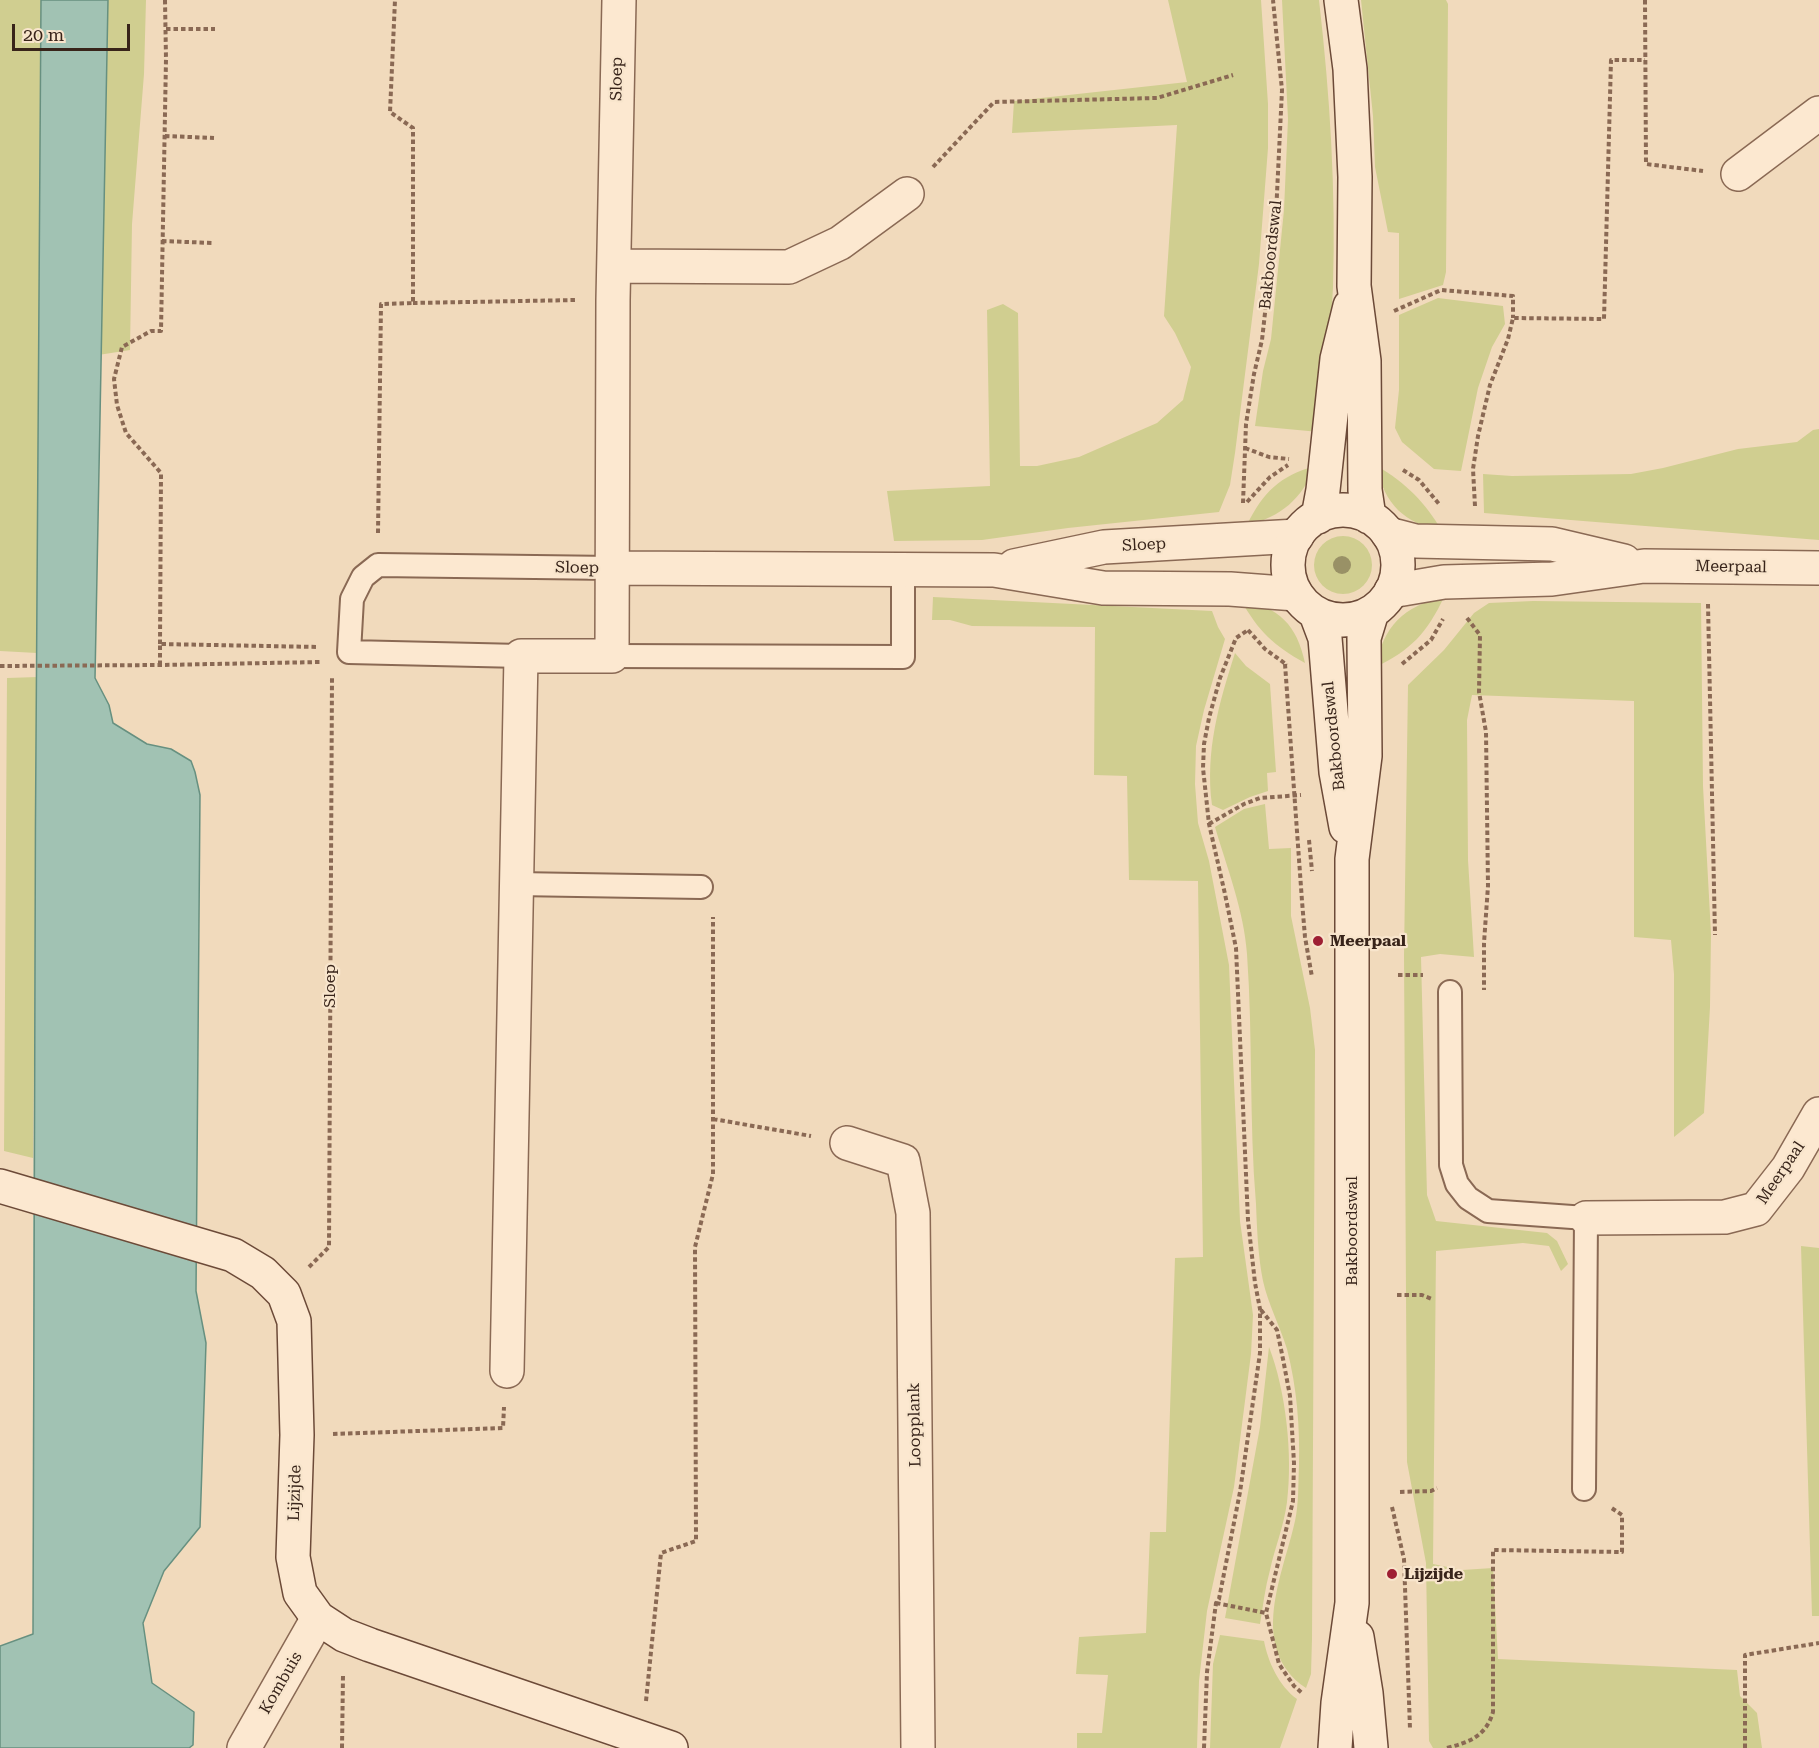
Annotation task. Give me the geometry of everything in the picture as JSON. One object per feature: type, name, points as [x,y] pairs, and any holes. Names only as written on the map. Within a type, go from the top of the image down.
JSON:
[{"type":"street","name":"Sloep","points":[[612,656],[613,300],[619,0]]},
{"type":"street","points":[[1341,0],[1351,91],[1355,177],[1354,286],[1364,361],[1365,489],[1378,525],[1397,556],[1398,568],[1382,602],[1362,617],[1338,620],[1306,604],[1289,575],[1288,565],[1292,545],[1307,526],[1323,490],[1337,359],[1354,286]]},
{"type":"street","points":[[1738,174],[1819,113]]},
{"type":"street","points":[[614,266],[789,267],[840,243],[907,194]]},
{"type":"street","points":[[1307,526],[1328,513],[1349,511],[1378,525]]},
{"type":"street","name":"Meerpaal","points":[[1378,525],[1415,541],[1552,544],[1644,566]]},
{"type":"street","name":"Sloep","points":[[994,570],[1104,547],[1307,526]]},
{"type":"street","name":"Meerpaal","points":[[1382,602],[1444,582],[1552,579],[1644,566],[1819,568]]},
{"type":"street","name":"Sloep","points":[[613,568],[994,570],[1103,588],[1230,589],[1306,604]]},
{"type":"street","name":"Bakboordswal","points":[[1335,1748],[1338,1703],[1352,1602],[1352,859],[1365,756],[1364,638],[1382,602]]},
{"type":"street","name":"Bakboordswal","points":[[1306,604],[1325,638],[1336,772],[1352,859]]},
{"type":"street","points":[[507,1371],[521,656],[612,656]]},
{"type":"street","name":"Meerpaal","points":[[1586,1218],[1725,1217],[1756,1209],[1788,1168],[1819,1114]]},
{"type":"street","name":"Loopplank","points":[[847,1143],[903,1161],[913,1213],[918,1748]]},
{"type":"street","name":"Lijzijde","points":[[11,1189],[233,1255],[263,1273],[284,1294],[294,1321],[297,1435],[293,1557],[300,1593],[331,1627]]},
{"type":"street","name":"Bakboordswal","points":[[1352,1602],[1366,1693],[1371,1748]]},
{"type":"street","points":[[331,1627],[657,1743]]},
{"type":"street","name":"Kombuis","points":[[244,1748],[331,1627]]},
{"type":"lane","name":"Sloep","points":[[340,657],[352,599],[363,577],[378,565],[613,568]]},
{"type":"lane","points":[[612,656],[903,657],[903,570]]},
{"type":"lane","points":[[340,657],[521,656]]},
{"type":"lane","points":[[516,884],[701,887]]},
{"type":"lane","name":"Meerpaal","points":[[1450,992],[1451,1165],[1457,1184],[1468,1198],[1488,1211],[1586,1218]]},
{"type":"lane","points":[[1584,1489],[1586,1218]]},
{"type":"path","points":[[160,665],[161,473],[126,433],[117,405],[114,378],[122,347],[151,331],[161,331],[165,0]]},
{"type":"path","points":[[395,0],[390,112],[413,128],[413,303]]},
{"type":"path","name":"Bakboordswal","points":[[1273,0],[1282,90],[1276,214],[1262,340],[1248,405],[1243,510],[1262,485],[1289,464]]},
{"type":"path","points":[[1645,0],[1646,164],[1738,174]]},
{"type":"path","points":[[166,29],[215,29]]},
{"type":"path","points":[[1513,318],[1604,319],[1611,60],[1646,60]]},
{"type":"path","points":[[907,194],[994,102],[1157,98],[1233,75]]},
{"type":"path","points":[[165,136],[214,138]]},
{"type":"path","points":[[162,242],[213,243]]},
{"type":"path","points":[[1394,311],[1441,290],[1513,296],[1513,318],[1508,339],[1490,385],[1478,436],[1473,469],[1476,513]]},
{"type":"path","points":[[378,545],[381,304],[613,300]]},
{"type":"path","points":[[1245,448],[1269,457],[1300,460]]},
{"type":"path","points":[[1707,567],[1715,935]]},
{"type":"path","points":[[1398,975],[1428,975],[1450,992],[1484,991],[1484,943],[1488,886],[1486,732],[1479,692],[1480,635],[1467,618]]},
{"type":"path","points":[[1204,1748],[1207,1672],[1216,1603],[1219,1599],[1240,1492],[1260,1353],[1260,1309],[1248,1220],[1236,948],[1209,824],[1203,768],[1204,744],[1209,718],[1231,646],[1236,638],[1248,630]]},
{"type":"path","points":[[160,644],[324,648]]},
{"type":"path","points":[[0,666],[144,666],[340,657]]},
{"type":"path","name":"Sloep","points":[[284,1294],[329,1246],[340,657]]},
{"type":"path","points":[[1285,664],[1294,795]]},
{"type":"path","points":[[1209,824],[1244,804],[1260,798],[1301,795]]},
{"type":"path","points":[[657,1743],[661,1553],[696,1541],[695,1247],[713,1174],[713,892],[701,887]]},
{"type":"path","points":[[713,1119],[847,1143]]},
{"type":"path","points":[[1397,1295],[1422,1295],[1432,1299]]},
{"type":"path","points":[[1260,1309],[1277,1330],[1290,1396],[1294,1463],[1293,1501],[1266,1613],[1279,1664],[1294,1686],[1303,1694]]},
{"type":"path","points":[[297,1435],[503,1428],[507,1371]]},
{"type":"path","points":[[1400,1492],[1431,1491],[1437,1488]]},
{"type":"path","points":[[1447,1748],[1470,1742],[1490,1722],[1492,1712],[1493,1550],[1622,1551],[1622,1515],[1584,1489]]},
{"type":"path","points":[[1216,1603],[1266,1613]]},
{"type":"path","points":[[331,1627],[342,1748]]},
{"type":"path","points":[[1745,1748],[1746,1654],[1819,1643]]},
{"type":"path","points":[[1470,1742],[1470,1748]]},
{"type":"shaded area","points":[[0,0],[146,0],[144,74],[132,224],[130,350],[92,356],[43,357],[37,653],[0,651]]},
{"type":"shaded area","points":[[41,0],[108,0],[95,678],[109,705],[113,723],[147,744],[171,749],[191,761],[200,795],[196,1291],[206,1343],[200,1527],[164,1571],[143,1623],[152,1683],[194,1712],[193,1745],[189,1748],[0,1748],[0,1646],[33,1634],[34,1021]]},
{"type":"shaded area","points":[[1168,0],[1261,0],[1268,104],[1268,148],[1259,264],[1230,485],[1219,512],[1068,528],[982,540],[894,541],[887,491],[990,486],[987,310],[1003,304],[1018,313],[1020,466],[1037,466],[1079,457],[1157,423],[1183,400],[1191,367],[1164,316],[1177,125],[1012,133],[1014,101],[1187,82]]},
{"type":"shaded area","points":[[1282,0],[1319,0],[1326,71],[1333,179],[1334,251],[1329,341],[1319,432],[1255,426],[1263,371],[1271,339],[1284,210],[1288,119]]},
{"type":"shaded area","points":[[1361,0],[1446,0],[1448,4],[1446,272],[1443,285],[1399,299],[1399,233],[1388,232],[1375,167],[1373,116]]},
{"type":"shaded area","points":[[1438,298],[1503,306],[1505,324],[1492,347],[1478,388],[1461,471],[1434,469],[1402,442],[1395,428],[1399,390],[1399,315]]},
{"type":"shaded area","points":[[1819,429],[1819,540],[1484,513],[1483,474],[1512,476],[1631,474],[1738,449],[1797,442],[1813,430]]},
{"type":"shaded area","points":[[1315,466],[1304,488],[1289,505],[1270,517],[1247,525],[1266,494],[1282,480]]},
{"type":"shaded area","points":[[1377,466],[1414,494],[1442,531],[1417,523],[1398,510],[1385,491]]},
{"type":"shaded area","points":[[1337,536],[1349,536],[1364,544],[1372,559],[1372,571],[1364,586],[1349,594],[1337,594],[1322,586],[1314,571],[1314,559],[1322,544]]},
{"type":"shaded area","points":[[933,597],[1212,611],[1225,639],[1196,746],[1195,784],[1198,823],[1209,861],[1229,965],[1240,1221],[1253,1315],[1251,1354],[1234,1487],[1207,1611],[1199,1681],[1197,1748],[1077,1748],[1077,1733],[1102,1733],[1108,1675],[1076,1674],[1079,1637],[1146,1633],[1150,1532],[1166,1532],[1175,1258],[1203,1257],[1198,881],[1129,880],[1127,776],[1094,775],[1095,627],[972,626],[950,620],[932,620]]},
{"type":"shaded area","points":[[1444,597],[1431,621],[1417,639],[1399,654],[1376,667],[1384,640],[1398,620],[1417,606]]},
{"type":"shaded area","points":[[1241,600],[1266,607],[1284,620],[1297,638],[1305,663],[1268,637],[1254,621]]},
{"type":"shaded area","points":[[1533,601],[1701,603],[1703,786],[1711,934],[1710,1007],[1704,1113],[1674,1137],[1674,974],[1671,940],[1634,937],[1634,701],[1472,695],[1467,720],[1468,860],[1474,957],[1440,954],[1421,957],[1427,1195],[1436,1221],[1547,1233],[1557,1241],[1568,1264],[1561,1271],[1549,1246],[1523,1243],[1436,1251],[1433,1564],[1462,1570],[1493,1568],[1498,1659],[1737,1670],[1740,1696],[1757,1713],[1762,1748],[1433,1748],[1429,1741],[1426,1563],[1407,1462],[1404,955],[1408,685],[1444,650],[1474,613],[1489,603]]},
{"type":"shaded area","points":[[1235,653],[1246,666],[1270,684],[1276,772],[1267,773],[1268,791],[1223,810],[1212,805],[1210,766],[1219,709]]},
{"type":"shaded area","points":[[38,677],[33,1158],[4,1151],[7,678]]},
{"type":"shaded area","points":[[1265,804],[1269,849],[1291,848],[1291,916],[1310,1008],[1315,1050],[1312,1639],[1311,1674],[1306,1688],[1288,1672],[1278,1653],[1273,1632],[1278,1587],[1297,1507],[1298,1422],[1287,1349],[1265,1290],[1260,1262],[1252,1142],[1247,954],[1239,906],[1215,827],[1244,809]]},
{"type":"shaded area","points":[[1801,1246],[1819,1248],[1819,1616],[1812,1616]]},
{"type":"shaded area","points":[[1269,1347],[1280,1383],[1287,1423],[1289,1484],[1286,1511],[1268,1577],[1260,1624],[1225,1618],[1260,1427]]},
{"type":"shaded area","points":[[1220,1635],[1264,1641],[1275,1673],[1297,1699],[1280,1748],[1210,1748],[1213,1664]]},
{"type":"place","name":"Meerpaal","points":[[1318,941]]},
{"type":"place","name":"Lijzijde","points":[[1392,1574]]}]
